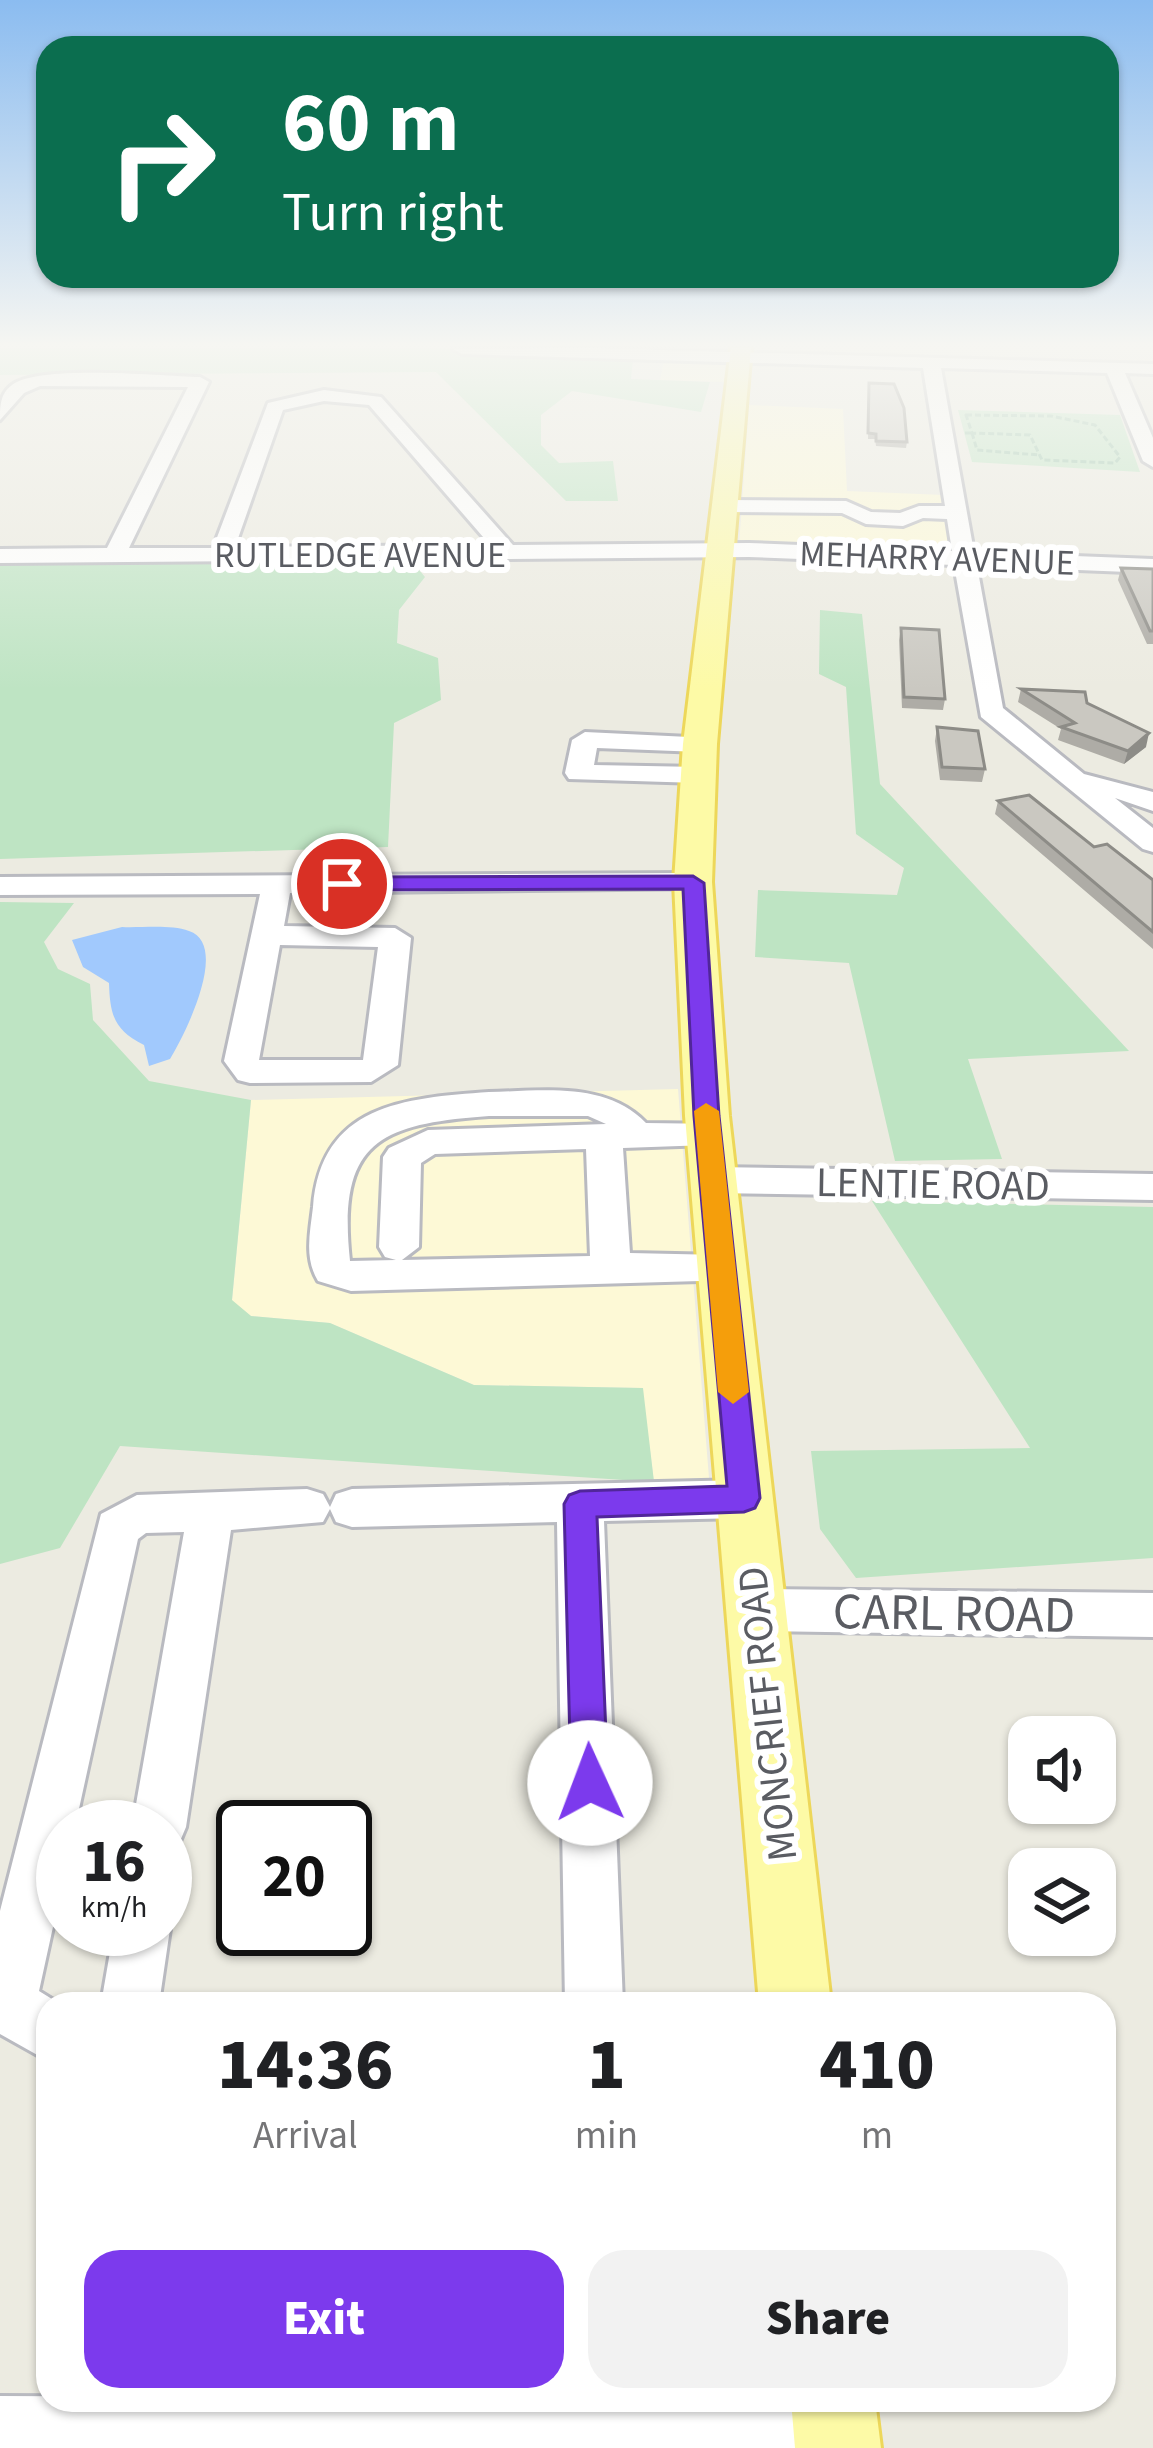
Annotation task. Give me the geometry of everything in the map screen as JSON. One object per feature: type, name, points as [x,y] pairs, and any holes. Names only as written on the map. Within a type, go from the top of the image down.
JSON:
[{"type":"main road","name":"MONCRIEF ROAD","points":[[730,462],[700,744],[693,883],[710,1156],[794,1992]]},
{"type":"street","points":[[114,556],[160,462]]},
{"type":"street","points":[[221,556],[255,462]]},
{"type":"street","points":[[429,462],[508,553]]},
{"type":"street","points":[[948,462],[990,711],[1153,843]]},
{"type":"street","points":[[725,506],[846,507],[866,518],[903,520],[919,512],[956,513]]},
{"type":"street","name":"RUTLEDGE AVENUE","points":[[0,556],[720,551]]},
{"type":"street","name":"MEHARRY AVENUE","points":[[720,551],[1153,566]]},
{"type":"street","points":[[698,775],[579,773],[585,740],[700,744]]},
{"type":"street","points":[[1059,767],[1153,802]]},
{"type":"street","points":[[0,886],[693,883]]},
{"type":"street","points":[[266,934],[395,938],[380,1065],[371,1071],[250,1072],[241,1061],[266,934],[277,884]]},
{"type":"street","points":[[623,1270],[610,1259],[619,1135],[616,1113],[592,1104],[434,1106],[376,1127],[345,1152],[334,1170],[328,1256],[332,1271],[351,1276],[722,1270]]},
{"type":"street","name":"LENTIE ROAD","points":[[399,1247],[403,1156],[428,1142],[619,1135],[710,1156],[1153,1187]]},
{"type":"street","points":[[36,2023],[16,2010],[10,1994],[111,1544],[125,1518],[211,1511],[744,1498]]},
{"type":"street","points":[[580,1504],[593,1992]]},
{"type":"street","points":[[163,1800],[211,1511]]},
{"type":"street","name":"CARL ROAD","points":[[755,1610],[1153,1615]]},
{"type":"street","points":[[132,1992],[138,1956]]},
{"type":"street","points":[[0,2431],[836,2422]]},
{"type":"shaded area","points":[[745,462],[846,462],[847,491],[944,495],[954,554],[739,546]]},
{"type":"shaded area","points":[[678,1089],[709,1478],[654,1482],[642,1388],[474,1385],[330,1323],[251,1316],[232,1301],[251,1100]]},
{"type":"green space","points":[[527,462],[613,462],[618,501],[566,501]]},
{"type":"green space","points":[[976,462],[1137,462],[1140,472]]},
{"type":"green space","points":[[410,559],[425,577],[399,610],[397,643],[438,658],[441,700],[394,723],[388,847],[0,859],[0,563]]},
{"type":"green space","points":[[820,610],[862,614],[880,784],[1129,1051],[968,1059],[1002,1159],[895,1161],[849,963],[755,957],[758,890],[897,895],[904,868],[856,834],[846,687],[819,674]]},
{"type":"green space","points":[[0,902],[74,903],[44,942],[58,969],[90,984],[93,1020],[149,1081],[251,1100],[232,1300],[251,1316],[330,1323],[474,1385],[643,1388],[654,1482],[120,1446],[60,1548],[0,1564]]},
{"type":"green space","points":[[872,1201],[1153,1207],[1153,1558],[856,1578],[820,1529],[811,1451],[1030,1448]]},
{"type":"water","points":[[122,927],[189,931],[201,940],[206,954],[200,992],[184,1032],[170,1059],[149,1066],[144,1045],[116,1020],[109,983],[83,967],[72,940]]},
{"type":"building","points":[[1121,568],[1153,569],[1153,631],[1150,631]]},
{"type":"building","points":[[901,628],[939,630],[945,699],[904,697]]},
{"type":"building","points":[[1021,689],[1085,692],[1087,703],[1149,733],[1128,751],[1061,727],[1075,723]]},
{"type":"building","points":[[937,727],[978,731],[985,769],[942,767]]},
{"type":"building","points":[[1029,795],[1094,847],[1107,844],[1153,880],[1153,932],[998,801]]},
{"type":"slow traffic","points":[[706,1111],[733,1392]]},
{"type":"route","points":[[342,884],[693,883],[706,1116],[744,1498],[580,1504],[590,1783]]}]
